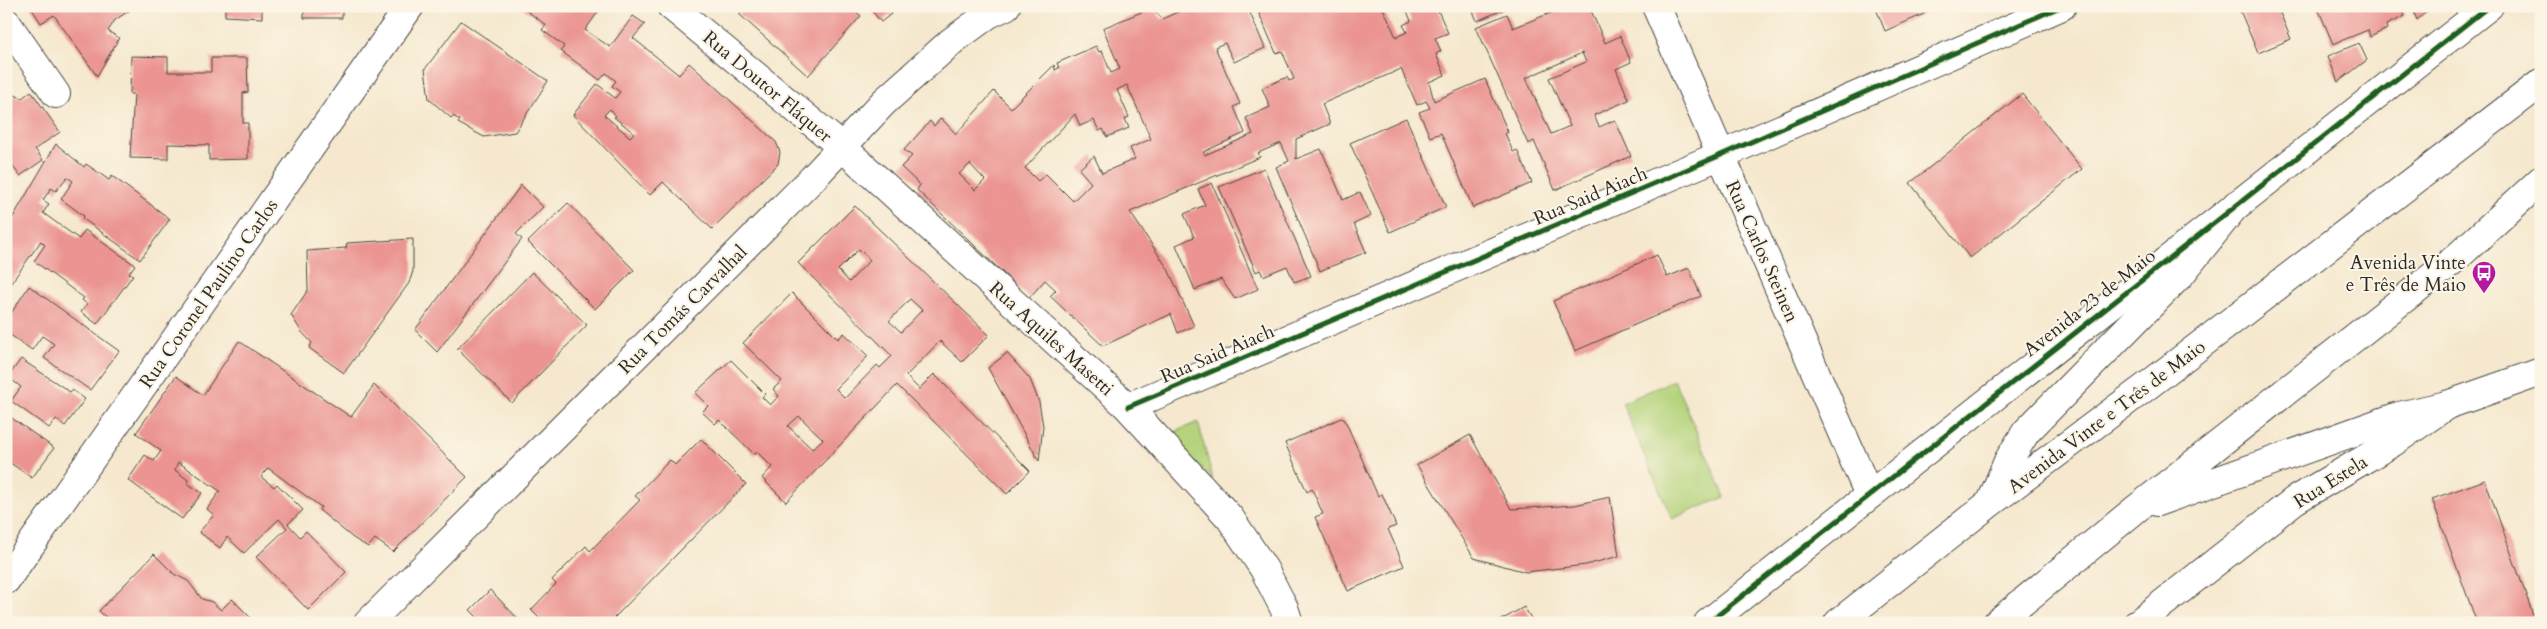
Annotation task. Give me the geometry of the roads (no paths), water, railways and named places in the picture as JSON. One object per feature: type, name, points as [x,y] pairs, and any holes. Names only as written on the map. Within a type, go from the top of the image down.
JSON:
[{"type":"main road","name":"Rua Coronel Paulino Carlos","points":[[6,580],[410,6]]},
{"type":"main road","name":"Rua Doutor Fláquer","points":[[671,6],[842,147]]},
{"type":"main road","name":"Rua Tomás Carvalhal","points":[[368,623],[842,147],[884,102],[952,41],[989,14],[1006,6]]},
{"type":"main road","name":"Rua Carlos Steinen","points":[[1656,6],[1869,495]]},
{"type":"main road","name":"Rua Said Aiach","points":[[1128,407],[1721,155],[2062,6]]},
{"type":"main road","name":"Avenida 23 de Maio","points":[[1708,623],[2489,6]]},
{"type":"main road","points":[[6,22],[56,94]]},
{"type":"main road","name":"Avenida Vinte e Três de Maio","points":[[1838,623],[1990,503],[2159,377],[2541,83]]},
{"type":"main road","name":"Rua Aquiles Masetti","points":[[842,147],[1128,407],[1230,518],[1264,568],[1289,623]]},
{"type":"main road","points":[[1997,623],[2136,509],[2456,258],[2541,180]]},
{"type":"main road","points":[[1990,503],[2008,461],[2026,432],[2181,274],[2236,205]]},
{"type":"main road","name":"Rua Estela","points":[[2138,623],[2296,500],[2392,443],[2447,405],[2541,372]]},
{"type":"main road","points":[[2136,509],[2399,416],[2447,405]]},
{"type":"place","name":"Avenida Vinte e Três de Maio","points":[[2484,294]]}]
